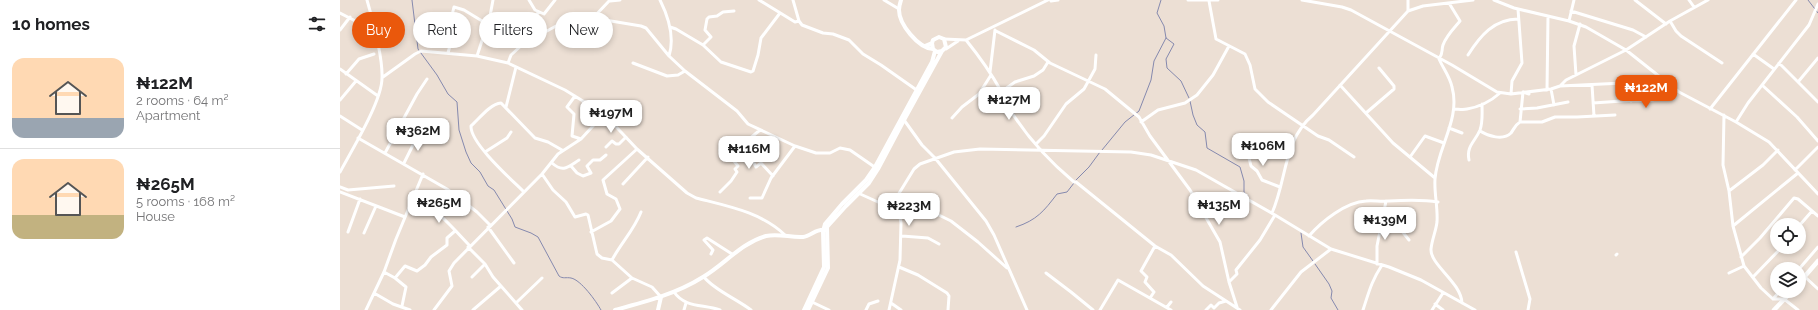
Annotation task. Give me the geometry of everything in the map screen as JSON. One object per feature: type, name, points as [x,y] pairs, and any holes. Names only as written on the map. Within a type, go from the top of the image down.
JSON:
[{"type":"highway","points":[[1806,276],[1817,263]]},
{"type":"highway","points":[[1774,310],[1784,300]]},
{"type":"main road","points":[[901,0],[899,10],[905,28],[916,40],[925,46],[934,50],[944,50]]},
{"type":"main road","points":[[917,91],[947,44],[944,39],[937,37],[932,43],[925,46]]},
{"type":"main road","points":[[615,310],[674,292],[704,277],[732,254],[762,238],[768,236],[786,235],[802,237],[825,230],[869,183],[932,62],[934,50],[932,43]]},
{"type":"main road","points":[[806,310],[824,267],[825,230],[827,221],[877,168],[904,120],[907,110]]},
{"type":"main road","points":[[806,310],[812,302],[828,268],[825,230]]},
{"type":"main road","points":[[658,310],[661,297]]},
{"type":"street","points":[[367,0],[370,12]]},
{"type":"street","points":[[490,12],[493,0]]},
{"type":"street","points":[[529,0],[537,12]]},
{"type":"street","points":[[546,12],[555,0]]},
{"type":"street","points":[[599,12],[610,0],[620,0]]},
{"type":"street","points":[[660,0],[666,12],[670,27],[669,56]]},
{"type":"street","points":[[759,0],[795,22],[799,21]]},
{"type":"street","points":[[793,0],[799,21],[805,26],[849,40],[863,54],[917,91]]},
{"type":"street","points":[[884,0],[899,10]]},
{"type":"street","points":[[944,39],[958,41],[966,40],[1052,0]]},
{"type":"street","points":[[1188,0],[1218,0]]},
{"type":"street","points":[[1302,0],[1351,10],[1390,30],[1500,93],[1511,94],[1560,86],[1628,84],[1666,81]]},
{"type":"street","points":[[1328,5],[1331,0]]},
{"type":"street","points":[[1408,0],[1408,11]]},
{"type":"street","points":[[1229,282],[1237,274],[1236,270],[1260,240],[1274,214],[1290,149],[1302,125],[1408,11],[1423,6],[1473,0]]},
{"type":"street","points":[[1494,0],[1507,6],[1580,24],[1626,50],[1679,92],[1764,138],[1778,150],[1818,194]]},
{"type":"street","points":[[1569,21],[1574,0]]},
{"type":"street","points":[[1634,0],[1666,24]]},
{"type":"street","points":[[1689,0],[1694,7]]},
{"type":"street","points":[[1560,86],[1576,74],[1626,50],[1670,21],[1708,0]]},
{"type":"street","points":[[1710,109],[1796,0]]},
{"type":"street","points":[[1209,1],[1214,37],[1218,41],[1245,54],[1250,65],[1255,89],[1259,94],[1268,102],[1302,125],[1354,156]]},
{"type":"street","points":[[1439,59],[1444,52],[1443,45],[1446,38],[1460,21],[1448,3]]},
{"type":"street","points":[[1736,122],[1762,84],[1809,25],[1818,4]]},
{"type":"street","points":[[448,53],[452,38],[451,20],[454,7],[464,10],[479,19]]},
{"type":"street","points":[[1511,94],[1512,81],[1522,63],[1518,9]]},
{"type":"street","points":[[703,45],[711,37],[705,30],[707,19],[709,17],[717,16],[723,12],[734,11]]},
{"type":"street","points":[[1571,11],[1633,30],[1646,37]]},
{"type":"street","points":[[340,13],[350,17],[340,30]]},
{"type":"street","points":[[670,27],[703,45],[722,62],[751,72],[757,60],[760,38],[780,13]]},
{"type":"street","points":[[1548,16],[1549,89],[1554,105]]},
{"type":"street","points":[[1468,55],[1477,39],[1502,21],[1518,19]]},
{"type":"street","points":[[1670,21],[1676,31],[1722,63]]},
{"type":"street","points":[[613,22],[646,28],[669,56],[685,71],[737,111],[748,124],[795,146],[818,153],[830,153],[845,148],[856,153],[877,168]]},
{"type":"street","points":[[1576,74],[1574,46],[1580,24]]},
{"type":"street","points":[[508,63],[512,55],[523,44],[555,26]]},
{"type":"street","points":[[952,118],[962,107],[979,94],[991,73],[996,31],[994,27]]},
{"type":"street","points":[[996,31],[1034,50],[1048,62],[1105,90],[1139,117],[1167,160],[1190,190],[1220,242],[1229,282],[1238,309]]},
{"type":"street","points":[[966,40],[991,73],[1010,110],[1041,150],[1075,182],[1155,246],[1171,255],[1203,286],[1238,309]]},
{"type":"street","points":[[944,50],[958,41]]},
{"type":"street","points":[[1141,122],[1158,110],[1185,103],[1197,95],[1213,75],[1229,46]]},
{"type":"street","points":[[340,172],[378,96],[383,77],[378,48]]},
{"type":"street","points":[[477,56],[480,48]]},
{"type":"street","points":[[383,77],[421,51],[477,56],[508,63],[575,96],[604,114],[637,149],[648,157],[680,187],[696,198],[759,217],[775,226],[786,235]]},
{"type":"street","points":[[346,74],[359,60],[374,54]]},
{"type":"street","points":[[1753,54],[1774,69]]},
{"type":"street","points":[[1036,144],[1044,136],[1062,109],[1083,90],[1096,68],[1096,55]]},
{"type":"street","points":[[1798,82],[1818,58]]},
{"type":"street","points":[[1439,59],[1452,85],[1454,109],[1435,178],[1438,202],[1437,222],[1432,252],[1434,259],[1457,287],[1462,303]]},
{"type":"street","points":[[1002,92],[1015,82],[1034,76],[1043,70],[1048,62]]},
{"type":"street","points":[[1779,63],[1817,100]]},
{"type":"street","points":[[633,64],[667,76],[678,75],[685,71]]},
{"type":"street","points":[[506,107],[516,67]]},
{"type":"street","points":[[1366,114],[1394,89],[1394,86],[1379,68]]},
{"type":"street","points":[[340,69],[378,96]]},
{"type":"street","points":[[385,153],[417,94],[427,80]]},
{"type":"street","points":[[340,100],[356,81]]},
{"type":"street","points":[[1628,84],[1631,101]]},
{"type":"street","points":[[1762,84],[1797,117],[1818,141]]},
{"type":"street","points":[[1340,85],[1393,142],[1435,178]]},
{"type":"street","points":[[1592,85],[1594,116]]},
{"type":"street","points":[[1523,92],[1529,94]]},
{"type":"street","points":[[1480,130],[1486,134],[1502,137],[1510,134],[1520,122],[1520,108],[1523,92]]},
{"type":"street","points":[[1454,109],[1467,110],[1482,104],[1500,93]]},
{"type":"street","points":[[575,96],[567,106],[574,117],[572,121],[572,136],[581,139]]},
{"type":"street","points":[[1593,103],[1657,99]]},
{"type":"street","points":[[1520,108],[1537,108],[1568,102]]},
{"type":"street","points":[[524,192],[505,176],[485,152],[473,134],[471,126],[501,103],[535,138],[548,142],[562,150]]},
{"type":"street","points":[[1470,160],[1468,151],[1480,130],[1482,104]]},
{"type":"street","points":[[435,310],[452,286],[449,271],[454,263],[469,246],[542,174],[562,150],[581,139],[604,114]]},
{"type":"street","points":[[1520,122],[1542,122],[1556,117],[1615,115]]},
{"type":"street","points":[[1724,115],[1723,164],[1729,192],[1733,226],[1744,266],[1761,288],[1773,299],[1784,300],[1798,310]]},
{"type":"street","points":[[340,116],[362,130]]},
{"type":"street","points":[[904,120],[922,145],[935,158],[986,221],[994,235],[1027,310]]},
{"type":"street","points":[[1449,128],[1462,133]]},
{"type":"street","points":[[729,155],[744,145],[760,130]]},
{"type":"street","points":[[485,152],[507,138],[512,132]]},
{"type":"street","points":[[404,163],[415,141],[422,133]]},
{"type":"street","points":[[1410,157],[1425,136],[1444,143]]},
{"type":"street","points":[[606,147],[612,141],[619,144],[626,137]]},
{"type":"street","points":[[358,138],[423,174],[452,193],[489,226],[514,263]]},
{"type":"street","points":[[744,145],[755,166],[761,163],[773,176]]},
{"type":"street","points":[[750,198],[762,198],[773,176],[795,146]]},
{"type":"street","points":[[1795,170],[1818,147]]},
{"type":"street","points":[[591,232],[610,221],[620,209],[616,199],[607,194],[603,180],[637,149]]},
{"type":"street","points":[[720,150],[729,155],[738,166],[735,169],[737,172],[731,181],[720,192]]},
{"type":"street","points":[[889,310],[899,267],[902,236],[901,223],[896,205],[898,195],[916,167],[935,158],[963,151],[1041,150],[1138,153],[1167,160],[1196,170],[1274,214],[1331,249],[1382,265],[1421,280],[1475,310]]},
{"type":"street","points":[[1729,192],[1763,165],[1778,150]]},
{"type":"street","points":[[1244,154],[1249,158],[1252,166],[1262,180],[1280,187]]},
{"type":"street","points":[[571,166],[577,174],[583,176],[591,173],[587,166],[593,160],[600,160],[606,155]]},
{"type":"street","points":[[624,184],[648,157]]},
{"type":"street","points":[[552,163],[558,169],[571,166],[579,160]]},
{"type":"street","points":[[1733,226],[1798,173]]},
{"type":"street","points":[[366,310],[384,272],[423,174]]},
{"type":"street","points":[[542,174],[553,190],[566,202],[575,217],[586,214],[588,215],[596,254],[602,258],[612,260],[632,278],[652,287],[661,297]]},
{"type":"street","points":[[340,187],[348,190],[394,186]]},
{"type":"street","points":[[340,192],[405,217]]},
{"type":"street","points":[[858,193],[878,202],[896,205]]},
{"type":"street","points":[[898,195],[951,221],[978,242],[1008,269]]},
{"type":"street","points":[[413,196],[427,204],[455,230],[522,310]]},
{"type":"street","points":[[1741,257],[1760,238],[1794,198],[1798,199],[1818,216]]},
{"type":"street","points":[[348,232],[360,199]]},
{"type":"street","points":[[1309,236],[1322,222],[1351,205],[1365,200],[1386,201],[1406,199],[1438,202]]},
{"type":"street","points":[[1377,264],[1377,246],[1386,201]]},
{"type":"street","points":[[364,233],[376,206]]},
{"type":"street","points":[[1806,218],[1812,211]]},
{"type":"street","points":[[612,260],[620,244],[635,227],[641,212]]},
{"type":"street","points":[[1383,217],[1390,216],[1409,240]]},
{"type":"street","points":[[395,278],[405,266],[415,271],[425,265],[430,257],[447,245],[447,238],[455,230]]},
{"type":"street","points":[[902,236],[928,238],[939,244]]},
{"type":"street","points":[[711,254],[713,250],[704,240],[707,238],[732,254]]},
{"type":"street","points":[[1150,298],[1154,292],[1145,282],[1147,277],[1141,271],[1155,246]]},
{"type":"street","points":[[1805,262],[1818,247]]},
{"type":"street","points":[[1271,310],[1301,272],[1331,249]]},
{"type":"street","points":[[1516,252],[1530,299],[1528,310]]},
{"type":"street","points":[[1753,277],[1775,254]]},
{"type":"street","points":[[472,277],[485,264]]},
{"type":"street","points":[[1363,310],[1369,294],[1369,288],[1382,265]]},
{"type":"street","points":[[1729,273],[1744,266]]},
{"type":"street","points":[[899,267],[918,275],[947,293],[949,296],[948,310]]},
{"type":"street","points":[[384,272],[395,278],[406,287],[402,306]]},
{"type":"street","points":[[1046,273],[1093,310]]},
{"type":"street","points":[[704,277],[714,287],[751,310]]},
{"type":"street","points":[[516,302],[542,278]]},
{"type":"street","points":[[612,293],[632,278]]},
{"type":"street","points":[[1806,278],[1818,289]]},
{"type":"street","points":[[1100,310],[1118,280],[1171,310]]},
{"type":"street","points":[[473,310],[501,286]]},
{"type":"street","points":[[674,292],[677,297],[686,302],[720,310]]},
{"type":"street","points":[[374,293],[393,304],[410,310]]},
{"type":"street","points":[[1432,310],[1443,293]]},
{"type":"street","points":[[866,310],[869,304],[878,301]]},
{"type":"street","points":[[1206,310],[1211,306],[1214,308],[1219,303],[1227,301]]},
{"type":"street","points":[[684,310],[686,302]]},
{"type":"street","points":[[812,302],[829,310]]},
{"type":"street","points":[[1167,307],[1172,302]]},
{"type":"street","points":[[891,303],[901,310]]},
{"type":"street","points":[[1435,304],[1443,310]]},
{"type":"waterway","points":[[412,0],[418,49],[437,75],[448,94],[457,102],[459,130],[471,163],[480,172],[488,186],[494,190],[512,219],[515,227],[538,237],[559,276],[563,278],[571,278],[584,287],[601,310]]},
{"type":"waterway","points":[[1161,0],[1157,13],[1164,26],[1166,38],[1174,44],[1166,59],[1167,68],[1181,81],[1189,98]]},
{"type":"waterway","points":[[1808,0],[1818,13]]},
{"type":"waterway","points":[[1102,150],[1125,122],[1139,111],[1151,80],[1154,61],[1166,38]]},
{"type":"waterway","points":[[1190,101],[1197,125],[1205,132],[1207,148],[1240,167],[1244,181],[1244,192],[1248,196]]},
{"type":"waterway","points":[[1076,180],[1089,167],[1100,152]]},
{"type":"waterway","points":[[1016,227],[1035,218],[1044,210],[1057,194],[1067,192],[1074,183]]},
{"type":"waterway","points":[[1301,233],[1303,247],[1313,261]]},
{"type":"waterway","points":[[1315,264],[1329,284],[1332,291],[1331,298],[1338,310]]}]
